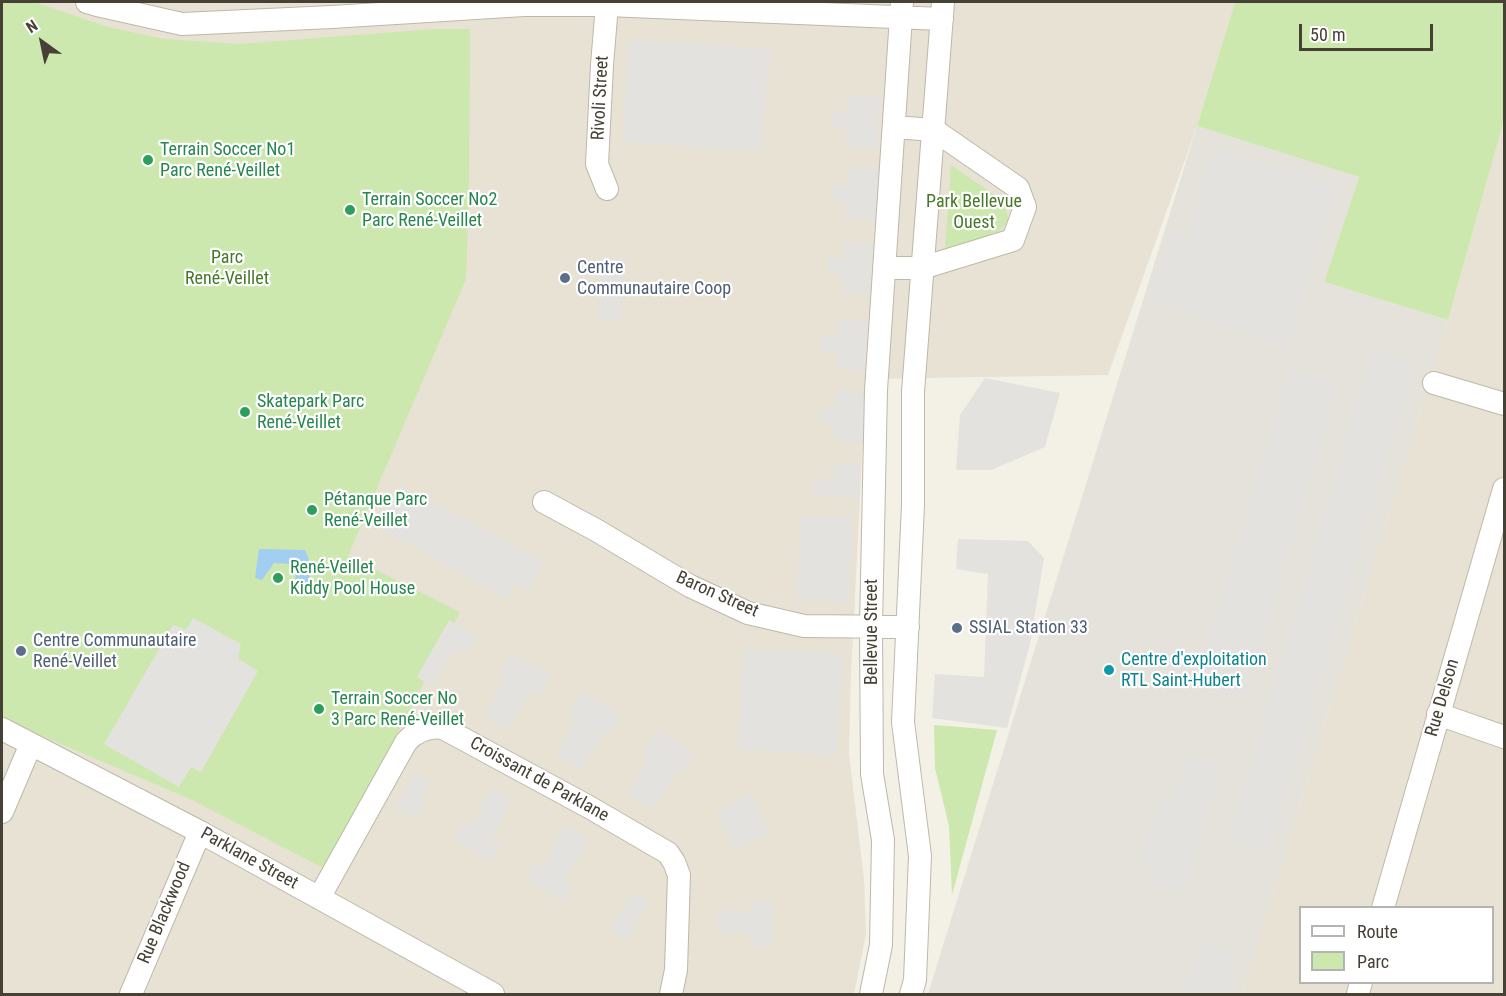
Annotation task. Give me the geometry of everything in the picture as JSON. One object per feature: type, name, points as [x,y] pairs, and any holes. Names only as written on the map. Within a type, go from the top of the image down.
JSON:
[{"type":"street","points":[[87,2],[182,24],[332,9],[524,3],[943,10]]},
{"type":"street","name":"Rivoli Street","points":[[607,5],[597,164],[607,189]]},
{"type":"street","name":"Bellevue Street","points":[[871,994],[881,945],[883,840],[872,774],[871,627],[876,390],[902,9]]},
{"type":"street","name":"Bellevue Street","points":[[911,994],[915,980],[920,856],[903,722],[908,627],[914,392],[943,10]]},
{"type":"street","points":[[884,268],[922,268],[1013,240],[1025,207],[1018,188],[934,130],[894,127]]},
{"type":"street","points":[[1434,382],[1504,404]]},
{"type":"street","name":"Rue Delson","points":[[1384,906],[1504,489]]},
{"type":"street","name":"Baron Street","points":[[544,502],[690,586],[748,613],[804,626],[908,627]]},
{"type":"street","points":[[1438,714],[1504,737]]},
{"type":"street","name":"Parklane Street","points":[[2,729],[200,832],[494,994]]},
{"type":"street","name":"Croissant de Parklane","points":[[319,898],[406,742],[424,729],[447,729],[660,846],[668,853],[679,875],[676,970],[671,994]]},
{"type":"street","points":[[2,812],[32,744]]},
{"type":"street","name":"Rue Blackwood","points":[[131,994],[200,832]]},
{"type":"shaded area","points":[[2,2],[1235,2],[1197,126],[1108,375],[866,379],[849,754],[864,879],[866,934],[854,994],[2,994]]},
{"type":"shaded area","points":[[628,40],[771,49],[760,150],[623,142]]},
{"type":"shaded area","points":[[849,95],[880,97],[877,147],[846,146],[847,128],[831,128],[832,113],[848,113]]},
{"type":"shaded area","points":[[1504,120],[1504,994],[1242,994],[1448,320]]},
{"type":"shaded area","points":[[1197,126],[1359,177],[1324,282],[1448,320],[1242,994],[928,994]]},
{"type":"shaded area","points":[[1212,148],[1338,185],[1302,290],[1288,349],[1149,298],[1169,234],[1189,239]]},
{"type":"shaded area","points":[[848,167],[879,169],[876,220],[845,218],[846,201],[831,200],[831,185],[847,185]]},
{"type":"shaded area","points":[[844,242],[876,244],[873,294],[841,292],[842,275],[827,274],[828,259],[843,260]]},
{"type":"shaded area","points":[[603,256],[626,260],[620,320],[597,318]]},
{"type":"shaded area","points":[[839,318],[870,320],[867,370],[836,369],[837,351],[821,350],[822,335],[838,336]]},
{"type":"shaded area","points":[[1373,349],[1416,362],[1268,852],[1229,841]]},
{"type":"shaded area","points":[[1290,369],[1338,384],[1244,699],[1196,683]]},
{"type":"shaded area","points":[[985,378],[1060,393],[1045,447],[991,470],[956,470],[960,415]]},
{"type":"shaded area","points":[[837,390],[868,392],[865,443],[834,441],[834,424],[819,423],[820,408],[836,408]]},
{"type":"shaded area","points":[[834,462],[860,465],[860,499],[813,494],[815,479],[833,479]]},
{"type":"shaded area","points":[[401,485],[544,562],[528,591],[514,584],[506,599],[378,527]]},
{"type":"shaded area","points":[[852,516],[849,602],[797,600],[801,518]]},
{"type":"shaded area","points":[[958,539],[1028,541],[1044,558],[1030,644],[1007,728],[932,718],[935,674],[984,677],[988,574],[956,569]]},
{"type":"shaded area","points":[[193,618],[241,644],[238,659],[258,671],[201,772],[191,767],[179,787],[104,744],[173,625],[186,630]]},
{"type":"shaded area","points":[[449,620],[477,636],[467,654],[456,649],[432,686],[417,677]]},
{"type":"shaded area","points":[[744,649],[843,654],[837,755],[737,749]]},
{"type":"shaded area","points":[[511,652],[550,674],[538,695],[530,692],[508,730],[484,716],[505,680],[498,675]]},
{"type":"shaded area","points":[[582,692],[621,714],[608,735],[603,732],[581,771],[555,756],[576,720],[569,715]]},
{"type":"shaded area","points":[[655,730],[694,752],[681,773],[676,770],[653,809],[628,794],[649,757],[642,753]]},
{"type":"shaded area","points":[[1187,755],[1222,764],[1183,893],[1151,884],[1155,871],[1137,865],[1161,793],[1174,797]]},
{"type":"shaded area","points":[[415,772],[431,781],[421,797],[425,802],[414,819],[394,807]]},
{"type":"shaded area","points":[[491,787],[512,799],[492,838],[502,845],[492,861],[454,840],[463,824],[471,826]]},
{"type":"shaded area","points":[[750,794],[771,831],[736,850],[715,813]]},
{"type":"shaded area","points":[[565,826],[588,840],[563,882],[572,887],[564,901],[525,879],[535,863],[543,867]]},
{"type":"shaded area","points":[[631,892],[648,902],[628,941],[610,929]]},
{"type":"shaded area","points":[[752,902],[772,903],[772,946],[750,946],[750,933],[717,932],[719,910],[752,912]]},
{"type":"shaded area","points":[[1199,944],[1239,952],[1227,994],[1183,994]]},
{"type":"green space","name":"Parc René-Veillet","points":[[2,2],[34,2],[108,27],[164,39],[239,44],[435,29],[470,29],[466,279],[348,556],[460,612],[327,870],[190,799],[2,719]]},
{"type":"green space","points":[[1235,2],[1504,2],[1504,120],[1448,320],[1324,282],[1359,177],[1197,126]]},
{"type":"green space","name":"Park Bellevue Ouest","points":[[951,165],[1003,201],[1009,220],[997,233],[945,249]]},
{"type":"green space","points":[[934,725],[997,730],[952,895],[949,826],[935,768]]},
{"type":"water","points":[[259,549],[305,550],[310,569],[306,589],[295,588],[296,569],[292,564],[274,563],[262,580],[255,578]]},
{"type":"place","name":"Terrain Soccer No1 Parc René-Veillet","points":[[148,160]]},
{"type":"place","name":"Terrain Soccer No2 Parc René-Veillet","points":[[350,210]]},
{"type":"place","name":"Centre Communautaire Coop","points":[[565,278]]},
{"type":"place","name":"Skatepark Parc René-Veillet","points":[[245,412]]},
{"type":"place","name":"Pétanque Parc René-Veillet","points":[[312,510]]},
{"type":"place","name":"René-Veillet Kiddy Pool House","points":[[278,578]]},
{"type":"place","name":"SSIAL Station 33","points":[[957,628]]},
{"type":"place","name":"Centre Communautaire René-Veillet","points":[[21,651]]},
{"type":"place","name":"Centre d'exploitation RTL Saint-Hubert","points":[[1109,670]]},
{"type":"place","name":"Terrain Soccer No 3 Parc René-Veillet","points":[[319,709]]}]
